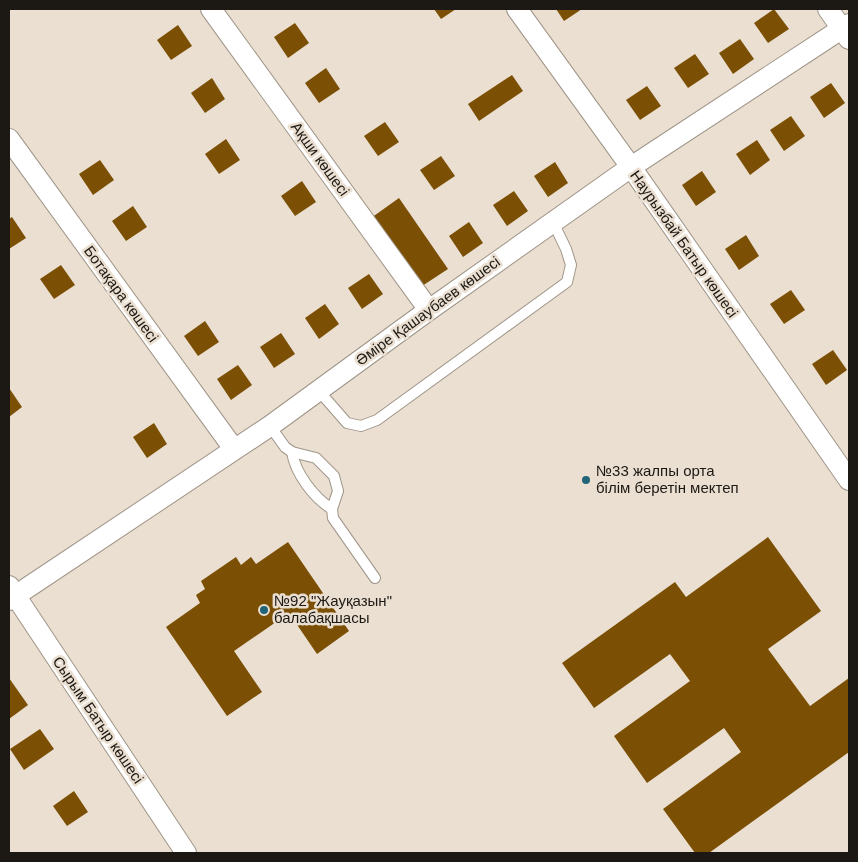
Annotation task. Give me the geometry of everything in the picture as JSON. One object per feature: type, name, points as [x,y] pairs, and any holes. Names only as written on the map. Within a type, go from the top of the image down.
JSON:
[{"type":"street","name":"Ақши көшесі","points":[[211,9],[430,310]]},
{"type":"street","name":"Наурызбай Батыр көшесі","points":[[517,9],[631,167],[849,480]]},
{"type":"street","points":[[828,9],[847,31]]},
{"type":"street","name":"Әміре Қашаубаев көшесі","points":[[11,594],[270,426],[631,167],[847,31]]},
{"type":"street","name":"Ботақара көшесі","points":[[9,139],[234,450]]},
{"type":"street","name":"Сырым Батыр көшесі","points":[[11,594],[186,853]]},
{"type":"lane","points":[[319,391],[347,422],[361,426],[377,420],[567,282],[571,265],[566,249],[553,222]]},
{"type":"lane","points":[[270,426],[285,447],[292,452],[316,458],[334,476],[338,491],[332,509],[333,518],[375,578]]},
{"type":"lane","points":[[292,452],[294,463],[305,481],[321,502],[332,509]]},
{"type":"building","points":[[434,9],[456,9],[441,19]]},
{"type":"building","points":[[556,9],[582,9],[564,21]]},
{"type":"building","points":[[774,9],[789,29],[768,43],[754,23]]},
{"type":"building","points":[[295,23],[309,43],[288,58],[274,37]]},
{"type":"building","points":[[178,25],[192,46],[171,60],[157,40]]},
{"type":"building","points":[[740,39],[754,59],[733,74],[719,53]]},
{"type":"building","points":[[695,54],[709,74],[688,88],[674,68]]},
{"type":"building","points":[[326,68],[340,89],[319,103],[305,83]]},
{"type":"building","points":[[512,75],[523,91],[479,121],[468,104]]},
{"type":"building","points":[[212,78],[225,99],[205,113],[191,93]]},
{"type":"building","points":[[831,83],[845,103],[824,118],[810,97]]},
{"type":"building","points":[[647,86],[661,106],[640,120],[626,100]]},
{"type":"building","points":[[791,116],[805,136],[784,151],[770,130]]},
{"type":"building","points":[[385,122],[399,142],[378,156],[364,136]]},
{"type":"building","points":[[226,139],[240,160],[219,174],[205,154]]},
{"type":"building","points":[[757,140],[770,160],[750,175],[736,154]]},
{"type":"building","points":[[441,156],[455,176],[434,190],[420,170]]},
{"type":"building","points":[[100,160],[114,180],[93,195],[79,174]]},
{"type":"building","points":[[555,162],[568,183],[548,197],[534,176]]},
{"type":"building","points":[[702,171],[716,192],[696,206],[682,185]]},
{"type":"building","points":[[302,181],[316,202],[295,216],[281,196]]},
{"type":"building","points":[[514,191],[528,211],[507,226],[493,205]]},
{"type":"building","points":[[399,198],[448,269],[419,288],[371,218]]},
{"type":"building","points":[[133,206],[147,227],[126,241],[112,221]]},
{"type":"building","points":[[12,217],[26,238],[9,249],[9,219]]},
{"type":"building","points":[[469,222],[483,243],[463,257],[449,236]]},
{"type":"building","points":[[746,235],[759,256],[739,270],[725,249]]},
{"type":"building","points":[[61,265],[75,285],[54,299],[40,279]]},
{"type":"building","points":[[369,274],[383,294],[362,309],[348,288]]},
{"type":"building","points":[[791,290],[805,310],[784,324],[770,304]]},
{"type":"building","points":[[325,304],[339,324],[319,339],[305,318]]},
{"type":"building","points":[[205,321],[219,342],[198,356],[184,336]]},
{"type":"building","points":[[281,333],[295,354],[274,368],[260,347]]},
{"type":"building","points":[[833,350],[847,370],[826,385],[812,364]]},
{"type":"building","points":[[238,365],[252,385],[231,400],[217,379]]},
{"type":"building","points":[[9,388],[22,407],[9,417]]},
{"type":"building","points":[[154,423],[167,444],[147,458],[133,437]]},
{"type":"building","points":[[768,537],[821,611],[768,649],[810,706],[849,678],[849,752],[709,853],[695,853],[663,809],[741,752],[724,728],[647,783],[614,736],[690,681],[670,654],[594,708],[562,663],[675,582],[686,597]]},
{"type":"building","points":[[288,542],[349,631],[317,654],[289,613],[234,651],[262,692],[227,716],[166,627],[200,603],[196,595],[205,589],[201,581],[236,557],[241,565],[251,557],[256,564]]},
{"type":"building","points":[[9,678],[28,705],[9,719]]},
{"type":"building","points":[[40,729],[54,749],[24,770],[10,749]]},
{"type":"building","points":[[74,791],[88,812],[67,826],[53,806]]},
{"type":"place","name":"№33 жалпы орта білім беретін мектеп","points":[[586,480]]},
{"type":"place","name":"№92 \"Жауқазын\" балабақшасы","points":[[264,610]]}]
